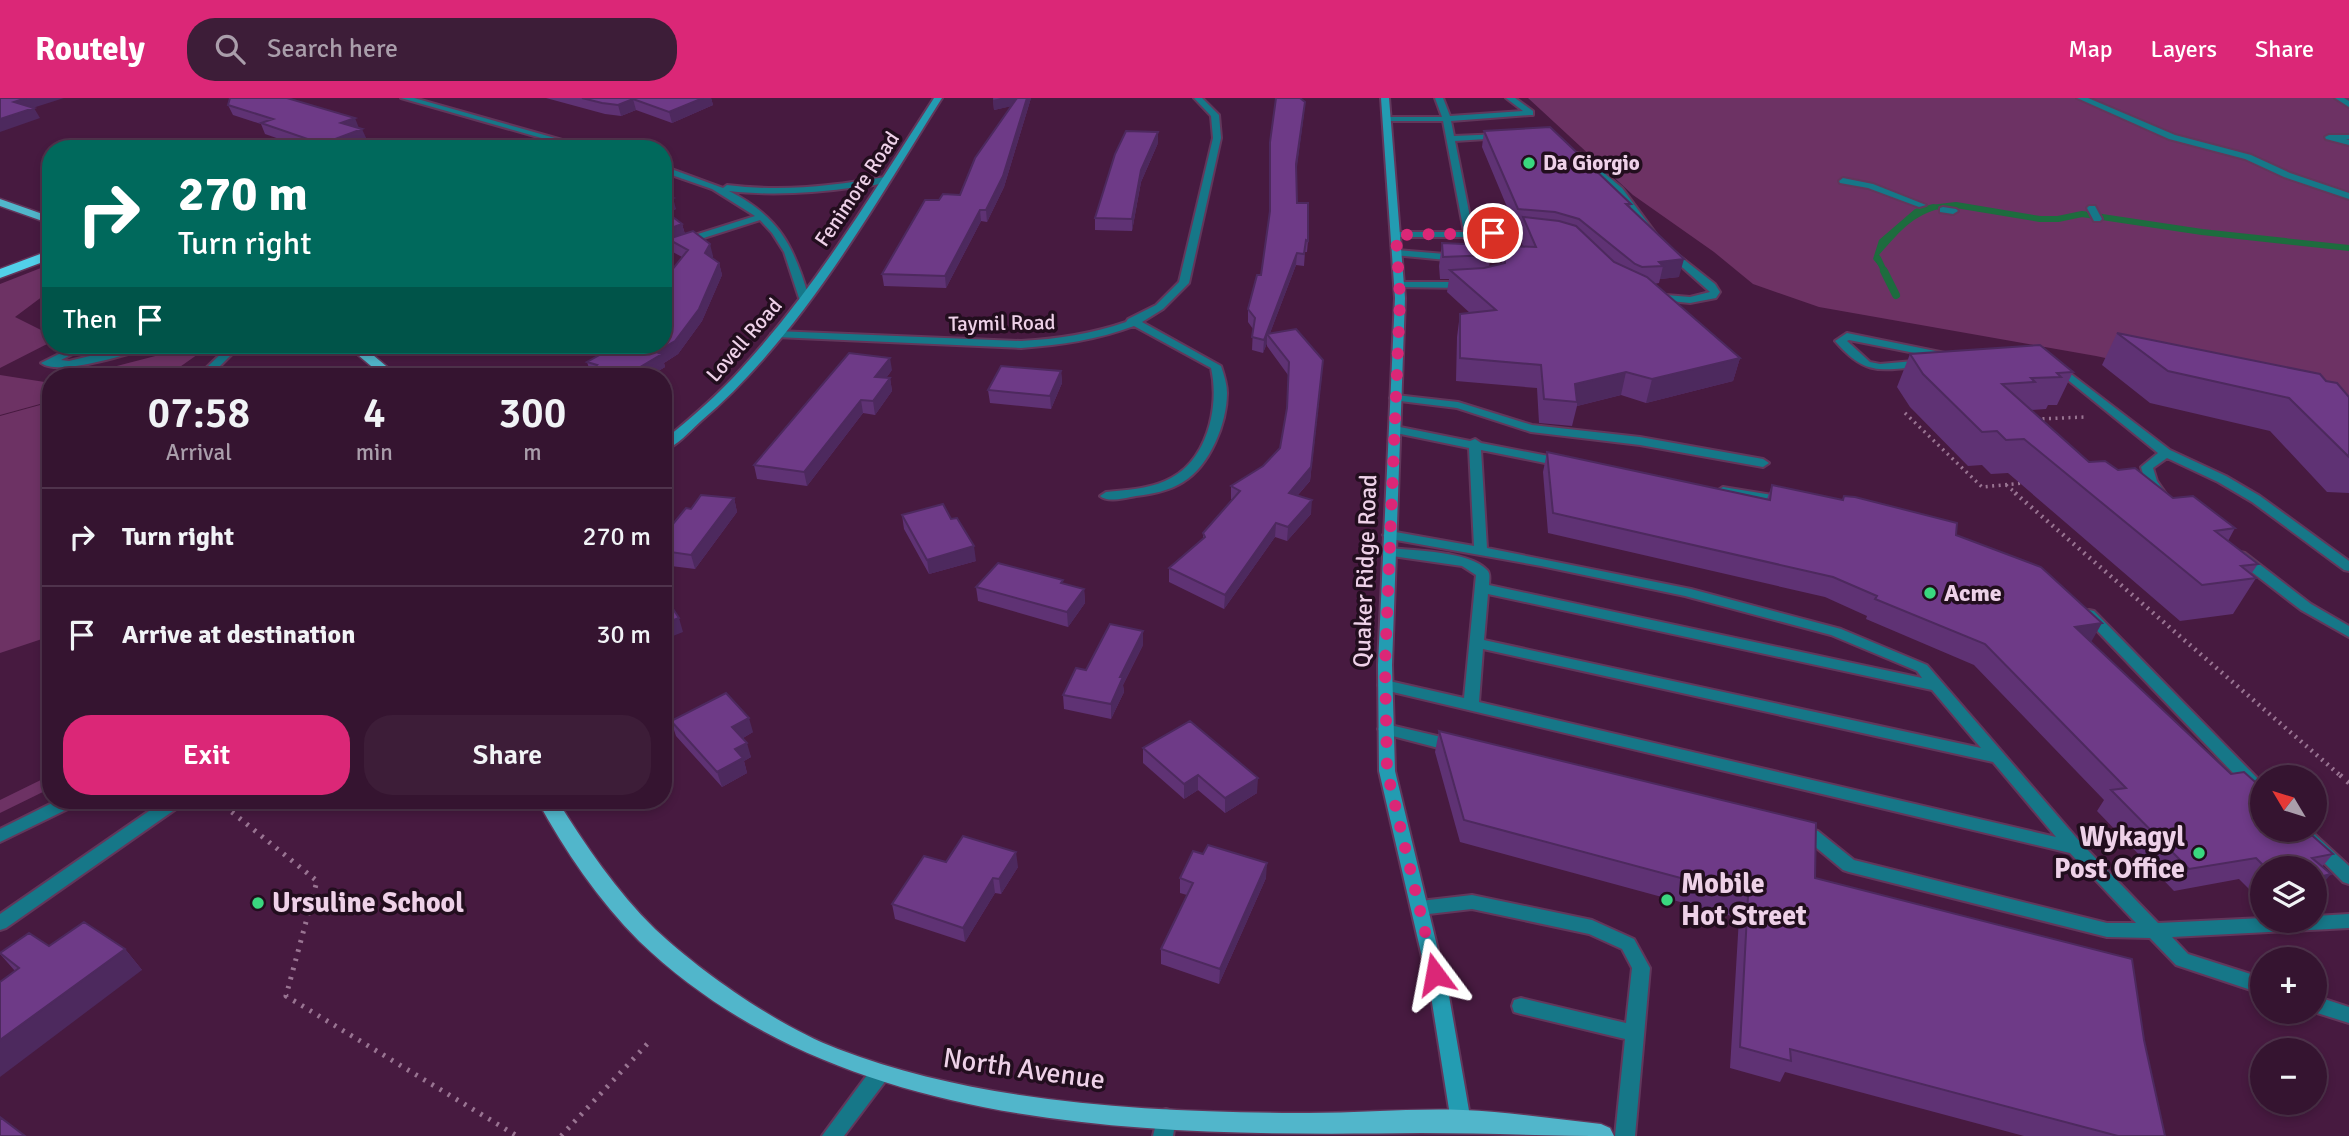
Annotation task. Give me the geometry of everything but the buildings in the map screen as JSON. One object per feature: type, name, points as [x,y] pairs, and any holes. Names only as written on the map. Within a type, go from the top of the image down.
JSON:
[{"type":"highway","points":[[0,261],[42,245]]},
{"type":"highway","points":[[0,274],[42,258]]},
{"type":"main road","points":[[0,202],[42,218]]},
{"type":"main road","points":[[364,354],[381,368]]},
{"type":"main road","name":"North Avenue","points":[[552,809],[569,838],[609,894],[657,946],[706,987],[832,1058],[918,1085],[1020,1105],[1164,1127],[1303,1130],[1461,1122],[1601,1136]]},
{"type":"street","points":[[405,98],[557,140]]},
{"type":"street","name":"Fenimore Road","points":[[804,298],[886,180],[938,98]]},
{"type":"street","name":"Taymil Road","points":[[776,334],[1017,346],[1077,339],[1132,321],[1163,305],[1184,283],[1217,138],[1215,115],[1198,98]]},
{"type":"street","name":"Quaker Ridge Road","points":[[1385,98],[1399,285],[1385,685],[1387,771],[1440,996],[1461,1122]]},
{"type":"street","points":[[1439,98],[1447,119],[1469,234]]},
{"type":"street","points":[[1388,119],[1447,119],[1530,113],[1510,98]]},
{"type":"street","points":[[2081,98],[2172,137],[2248,157],[2287,176],[2349,196]]},
{"type":"street","points":[[2339,98],[2349,105]]},
{"type":"street","points":[[1450,139],[1516,135]]},
{"type":"street","points":[[2349,137],[2329,137],[2349,143]]},
{"type":"street","points":[[1566,145],[1619,190],[1655,239],[1715,292],[1712,296],[1690,300],[1643,294]]},
{"type":"street","name":"Lovell Road","points":[[672,172],[716,187],[743,202],[762,217],[787,246],[804,298],[776,334],[710,407],[672,439]]},
{"type":"street","name":"Lovell Road","points":[[716,187],[778,193],[824,190],[886,180]]},
{"type":"street","points":[[1843,181],[1870,186],[1922,205]]},
{"type":"street","points":[[2092,208],[2097,219]]},
{"type":"street","points":[[672,245],[762,217]]},
{"type":"street","points":[[1396,235],[1552,236]]},
{"type":"street","points":[[1397,253],[1469,258]]},
{"type":"street","points":[[1399,285],[1482,284]]},
{"type":"street","points":[[1106,496],[1149,490],[1181,479],[1199,461],[1214,429],[1222,393],[1216,366],[1132,321]]},
{"type":"street","points":[[1847,336],[1964,360],[1880,367],[1866,364],[1840,341],[1847,336]]},
{"type":"street","points":[[66,354],[46,363],[69,364],[111,354]]},
{"type":"street","points":[[211,368],[226,354]]},
{"type":"street","points":[[2061,372],[2166,453],[2222,479],[2256,499],[2349,567]]},
{"type":"street","points":[[1396,398],[1458,405],[1531,428],[1640,441],[1763,463]]},
{"type":"street","points":[[1395,430],[1475,443],[1578,465]]},
{"type":"street","points":[[1475,443],[1481,551]]},
{"type":"street","points":[[2166,453],[2147,467],[2151,481],[2163,498],[2172,505]]},
{"type":"street","points":[[1712,489],[1794,502]]},
{"type":"street","points":[[1390,544],[1481,551],[1686,592],[1836,632],[1922,668],[2075,848],[2182,960],[2250,982]]},
{"type":"street","points":[[1390,544],[1465,562],[1483,573],[1471,705]]},
{"type":"street","points":[[2227,547],[2306,607],[2349,632]]},
{"type":"street","points":[[1481,588],[1937,686]]},
{"type":"street","points":[[2074,604],[2086,610],[2250,780]]},
{"type":"street","points":[[1476,643],[1997,757]]},
{"type":"street","points":[[1385,685],[2075,848]]},
{"type":"street","points":[[1386,729],[1466,749]]},
{"type":"street","points":[[0,836],[54,809]]},
{"type":"street","points":[[0,923],[164,809]]},
{"type":"street","points":[[1786,828],[1812,835],[1849,864],[2106,930],[2154,931],[2349,921]]},
{"type":"street","points":[[2313,842],[2349,877]]},
{"type":"street","points":[[1419,908],[1472,902],[1592,927],[1628,944],[1641,968],[1625,1136]]},
{"type":"street","points":[[1521,1006],[1633,1034]]},
{"type":"street","points":[[2327,1008],[2349,1014]]},
{"type":"street","points":[[832,1136],[880,1073]]},
{"type":"path","points":[[1905,413],[1982,487],[2030,482]]},
{"type":"path","points":[[2024,419],[2077,416],[2090,418]]},
{"type":"path","points":[[2006,485],[2349,783]]},
{"type":"path","points":[[228,809],[317,881],[286,996],[517,1136]]},
{"type":"path","points":[[561,1136],[651,1040]]},
{"type":"shaded area","points":[[1528,98],[2349,98],[2349,425],[2289,397],[2096,356],[1819,307],[1753,284],[1714,252],[1633,195]]},
{"type":"shaded area","points":[[1933,204],[1951,206],[1918,217],[1903,229],[1879,255],[1882,270],[1873,259],[1879,240],[1915,209]]},
{"type":"shaded area","points":[[42,268],[42,297],[15,317],[42,330],[42,347],[0,368],[0,284]]},
{"type":"shaded area","points":[[163,354],[198,354],[178,368],[109,368]]},
{"type":"shaded area","points":[[0,375],[42,382],[42,403],[0,415]]},
{"type":"shaded area","points":[[42,404],[42,639],[0,653],[0,416]]},
{"type":"shaded area","points":[[42,779],[42,792],[0,813],[0,800]]},
{"type":"waterway","points":[[1939,207],[1956,205],[2040,219],[2058,219],[2082,214],[2202,232],[2349,248]]},
{"type":"waterway","points":[[1878,258],[1885,273]]},
{"type":"waterway","points":[[1885,273],[1896,295]]},
{"type":"place","name":"Da Giorgio","points":[[1529,163]]},
{"type":"place","name":"Acme","points":[[1930,593]]},
{"type":"place","name":"Wykagyl Post Office","points":[[2199,853]]},
{"type":"place","name":"Mobile Hot Street","points":[[1667,900]]},
{"type":"place","name":"Ursuline School","points":[[258,903]]},
{"type":"route","points":[[1435,974],[1387,771],[1385,665],[1400,298],[1396,235],[1493,233]]}]
